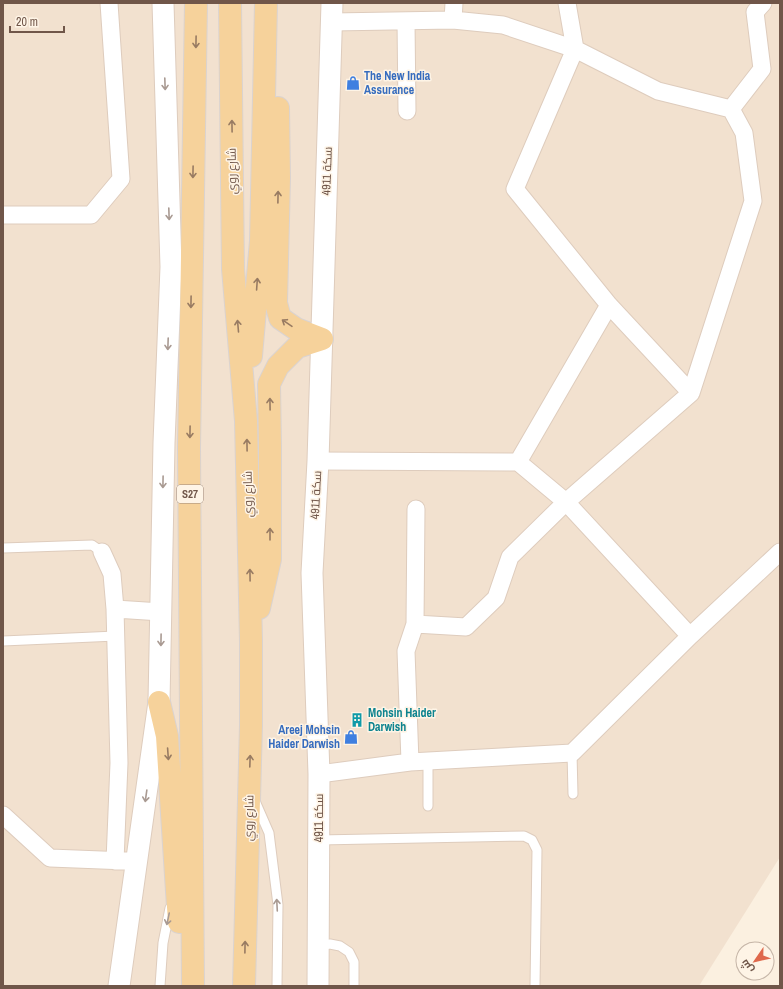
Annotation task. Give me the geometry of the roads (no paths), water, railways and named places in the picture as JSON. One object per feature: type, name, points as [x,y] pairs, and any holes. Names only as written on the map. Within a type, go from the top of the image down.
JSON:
[{"type":"main road","name":"S27","points":[[193,986],[190,448],[196,3]]},
{"type":"main road","name":"شارع روي","points":[[230,3],[233,269],[246,421],[251,641],[251,725],[244,986]]},
{"type":"main road","points":[[246,421],[260,241],[266,3]]},
{"type":"main road","points":[[265,28],[278,110],[276,303],[280,318],[296,329],[322,339]]},
{"type":"main road","points":[[251,641],[270,559],[269,384],[278,366],[297,347],[322,339]]},
{"type":"main road","points":[[160,702],[167,736],[179,916],[179,986]]},
{"type":"street","points":[[3,215],[91,215],[121,179],[109,3]]},
{"type":"street","points":[[119,986],[160,702],[164,443],[170,267],[163,3]]},
{"type":"street","points":[[567,3],[575,49],[514,189],[609,305],[691,394]]},
{"type":"street","points":[[731,109],[762,69],[755,12],[763,3]]},
{"type":"street","points":[[332,13],[406,20],[453,11],[503,25],[575,49],[658,91],[731,109],[744,133],[753,201],[691,394],[566,502],[510,556],[496,598],[466,627],[415,624]]},
{"type":"street","name":"سكة 4911","points":[[318,986],[319,774],[312,573],[318,460],[332,13]]},
{"type":"street","points":[[406,20],[407,111]]},
{"type":"street","points":[[518,462],[609,305]]},
{"type":"street","points":[[318,460],[518,462],[566,502],[690,636]]},
{"type":"street","points":[[410,762],[406,651],[415,624],[416,510]]},
{"type":"street","points":[[102,552],[112,574],[115,608],[119,763],[115,861]]},
{"type":"street","points":[[319,774],[410,762],[572,753],[690,636],[780,552]]},
{"type":"street","points":[[115,608],[161,612]]},
{"type":"street","points":[[3,815],[50,858],[137,861]]},
{"type":"lane","points":[[3,548],[92,545],[102,552]]},
{"type":"lane","points":[[3,641],[116,636]]},
{"type":"lane","points":[[572,753],[573,794]]},
{"type":"lane","points":[[428,761],[428,806]]},
{"type":"lane","points":[[249,787],[269,833],[278,906],[277,986]]},
{"type":"lane","points":[[319,840],[524,836],[532,840],[538,850],[535,986]]},
{"type":"lane","points":[[160,986],[163,943],[176,881]]},
{"type":"lane","points":[[318,946],[330,944],[340,946],[349,952],[354,962],[354,986]]},
{"type":"place","name":"The New India Assurance","points":[[353,83]]},
{"type":"place","name":"Mohsin Haider Darwish","points":[[357,720]]},
{"type":"place","name":"Areej Mohsin Haider Darwish","points":[[351,737]]}]
